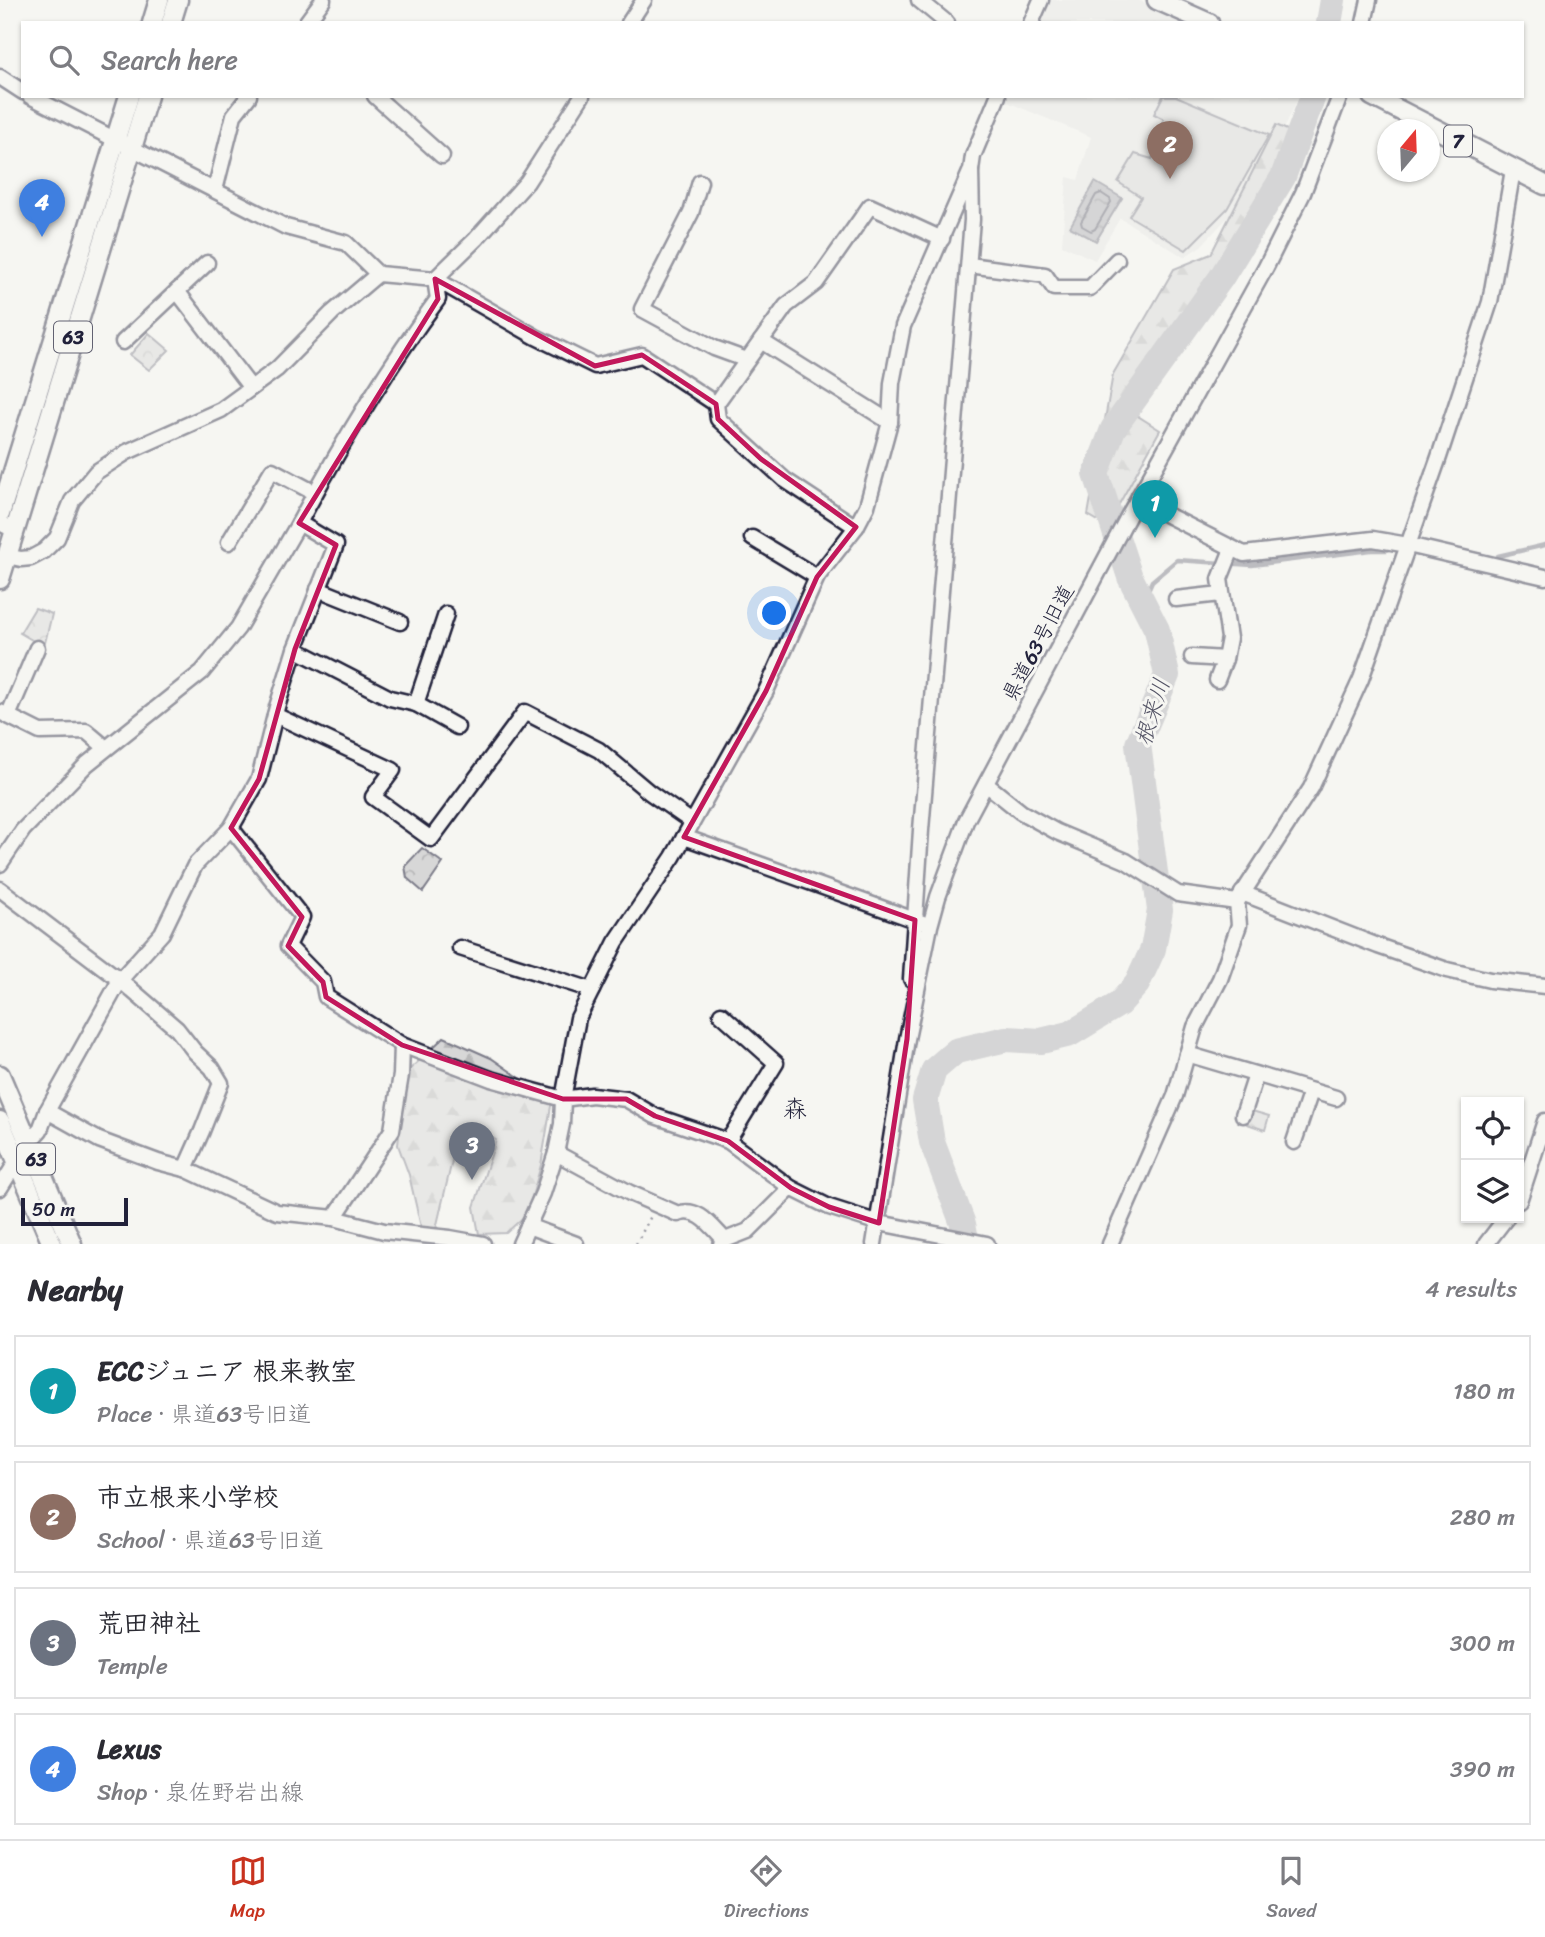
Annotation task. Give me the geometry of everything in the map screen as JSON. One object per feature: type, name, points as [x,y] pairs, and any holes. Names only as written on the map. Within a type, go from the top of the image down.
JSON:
[{"type":"main road","points":[[153,21],[159,0]]},
{"type":"main road","points":[[172,21],[178,0]]},
{"type":"main road","points":[[1157,0],[1204,21]]},
{"type":"main road","name":"63","points":[[0,579],[7,556],[7,527],[123,144],[129,98]]},
{"type":"main road","name":"63","points":[[0,514],[123,144],[147,98]]},
{"type":"main road","name":"7","points":[[1376,98],[1545,185]]},
{"type":"main road","name":"63","points":[[0,1075],[72,1244]]},
{"type":"main road","name":"63","points":[[0,1121],[52,1244]]},
{"type":"street","points":[[307,21],[323,0]]},
{"type":"street","points":[[630,21],[644,0]]},
{"type":"street","points":[[919,0],[945,21]]},
{"type":"street","points":[[1032,21],[1041,0]]},
{"type":"street","points":[[1364,21],[1369,0]]},
{"type":"street","points":[[0,77],[21,91]]},
{"type":"street","points":[[34,98],[286,227],[346,243],[377,274],[435,279],[536,337],[595,366],[642,355],[716,404]]},
{"type":"street","points":[[215,190],[234,115],[247,98]]},
{"type":"street","points":[[377,98],[442,156]]},
{"type":"street","points":[[435,279],[476,239],[527,182],[581,98]]},
{"type":"street","points":[[907,1039],[922,816],[969,265],[971,170],[973,156],[997,98]]},
{"type":"street","name":"県道63号旧道","points":[[874,1244],[907,1039],[930,926],[966,821],[1139,496],[1266,267],[1303,193],[1339,98]]},
{"type":"street","points":[[520,1244],[543,1193],[556,1153],[578,1018],[616,942],[673,857],[766,691],[817,577],[856,527],[867,506],[890,422],[892,383],[903,326],[971,170]]},
{"type":"street","points":[[1110,1244],[1175,1096],[1195,1027],[1220,979],[1239,925],[1240,898],[1311,788],[1361,679],[1490,302],[1513,170]]},
{"type":"street","points":[[700,182],[691,213],[642,310],[714,348],[747,360]]},
{"type":"street","points":[[856,527],[785,480],[761,459],[718,419],[716,404],[786,306],[816,284],[870,206],[942,239]]},
{"type":"street","points":[[969,265],[1045,275],[1054,288],[1090,288],[1117,260]]},
{"type":"street","points":[[123,342],[207,263]]},
{"type":"street","points":[[7,556],[31,558],[44,551],[57,538],[72,501],[96,472],[127,452],[221,410],[277,369],[332,313],[377,274]]},
{"type":"street","points":[[0,864],[23,830],[87,764],[202,672],[238,628],[387,373],[438,299],[435,279]]},
{"type":"street","points":[[177,292],[251,388]]},
{"type":"street","points":[[761,341],[890,422]]},
{"type":"street","points":[[229,542],[272,470],[315,493]]},
{"type":"street","points":[[1139,496],[1231,551],[1244,554],[1373,539],[1545,577]]},
{"type":"street","points":[[0,1188],[29,1142],[40,1130],[47,1111],[120,980],[162,933],[195,865],[230,828],[259,779],[295,649],[336,545],[299,523]]},
{"type":"street","points":[[752,538],[817,577]]},
{"type":"street","points":[[1217,680],[1226,659],[1229,638],[1220,579],[1231,551]]},
{"type":"street","points":[[318,589],[400,622]]},
{"type":"street","points":[[1176,599],[1222,594]]},
{"type":"street","points":[[416,704],[446,614]]},
{"type":"street","points":[[37,648],[4,714],[40,732],[86,731],[106,748]]},
{"type":"street","points":[[295,649],[390,698],[416,704],[457,727]]},
{"type":"street","points":[[1192,657],[1226,659]]},
{"type":"street","points":[[275,715],[393,770],[373,797],[431,839],[525,712],[600,750],[649,792],[692,822]]},
{"type":"street","points":[[986,784],[1021,812],[1056,832],[1126,861],[1178,894],[1240,898],[1447,970],[1545,986]]},
{"type":"street","points":[[230,828],[302,917],[288,946],[323,982],[326,998],[402,1045],[491,1079],[563,1099],[592,1095],[626,1099],[654,1116],[728,1141],[791,1188],[829,1207],[879,1223],[988,1244]]},
{"type":"street","points":[[684,837],[930,926]]},
{"type":"street","points":[[0,888],[120,980],[177,1029],[212,1068],[221,1083],[185,1169]]},
{"type":"street","points":[[460,948],[592,990]]},
{"type":"street","points":[[721,1014],[776,1063],[728,1141]]},
{"type":"street","points":[[334,1218],[392,1130],[401,1075],[402,1045]]},
{"type":"street","points":[[1187,1054],[1336,1098]]},
{"type":"street","points":[[1243,1115],[1256,1075]]},
{"type":"street","points":[[1294,1142],[1311,1091]]},
{"type":"street","points":[[47,1111],[99,1139],[158,1162],[185,1169],[277,1212],[334,1218],[383,1238],[483,1244]]},
{"type":"street","points":[[1524,1186],[1545,1121]]},
{"type":"street","points":[[556,1153],[630,1194],[678,1214],[684,1211],[699,1215],[723,1242],[748,1231],[791,1188]]},
{"type":"street","points":[[1486,1244],[1502,1223]]},
{"type":"street","points":[[528,1226],[576,1244]]},
{"type":"path","points":[[636,1244],[656,1205]]},
{"type":"highlighted area","points":[[435,279],[595,366],[642,355],[716,404],[718,419],[761,459],[856,527],[817,577],[766,691],[684,837],[915,920],[907,1039],[879,1223],[829,1207],[791,1188],[728,1141],[655,1116],[626,1099],[563,1099],[402,1045],[326,997],[323,982],[288,946],[302,917],[231,828],[259,779],[295,649],[336,545],[299,523],[438,299]]},
{"type":"shaded area","points":[[1047,0],[1138,0],[1185,21],[1039,21]]},
{"type":"shaded area","points":[[1006,98],[1298,98],[1258,185],[1201,246],[1184,257],[1120,218],[1095,260],[1062,245],[1067,177],[1078,180],[1091,137],[1005,101]]},
{"type":"green space","points":[[1162,98],[1181,98],[1269,135],[1227,209],[1186,250],[1129,216],[1141,197],[1118,182],[1135,154],[1152,159],[1164,119],[1154,114]]},
{"type":"green space","points":[[1276,125],[1294,133],[1272,187],[1239,239],[1131,388],[1138,416],[1160,430],[1107,526],[1088,515],[1113,374],[1174,269],[1211,254]]},
{"type":"green space","points":[[149,333],[169,350],[149,370],[130,355]]},
{"type":"green space","points":[[35,608],[52,614],[44,647],[20,633]]},
{"type":"green space","points":[[422,848],[443,863],[423,892],[407,878],[405,866]]},
{"type":"green space","points":[[444,1037],[491,1058],[552,1100],[541,1165],[527,1214],[506,1233],[479,1234],[474,1207],[496,1140],[475,1129],[456,1144],[436,1229],[421,1227],[409,1175],[398,1145],[406,1073]]},
{"type":"green space","points":[[1252,1111],[1269,1116],[1265,1130],[1247,1124]]},
{"type":"water","points":[[1095,182],[1122,198],[1096,241],[1070,227]]},
{"type":"waterway","name":"根来川","points":[[1329,21],[1333,0]]},
{"type":"waterway","name":"根来川","points":[[967,1244],[963,1224],[932,1142],[925,1100],[934,1070],[956,1051],[1006,1039],[1041,1041],[1070,1034],[1119,1004],[1137,984],[1153,949],[1160,910],[1138,744],[1167,675],[1157,630],[1130,577],[1096,474],[1113,429],[1221,278],[1283,177],[1312,98]]},
{"type":"waterway","points":[[1498,556],[1545,545]]},
{"type":"waterway","points":[[1143,601],[1152,581],[1177,560],[1252,565],[1387,550]]},
{"type":"place","name":"市立根来小学校","points":[[1170,179]]},
{"type":"place","name":"Lexus","points":[[42,237]]},
{"type":"place","name":"ECCジュニア 根来教室","points":[[1155,538]]},
{"type":"place","name":"荒田神社","points":[[472,1180]]},
{"type":"district","name":"森","points":[[795,1109]]}]
